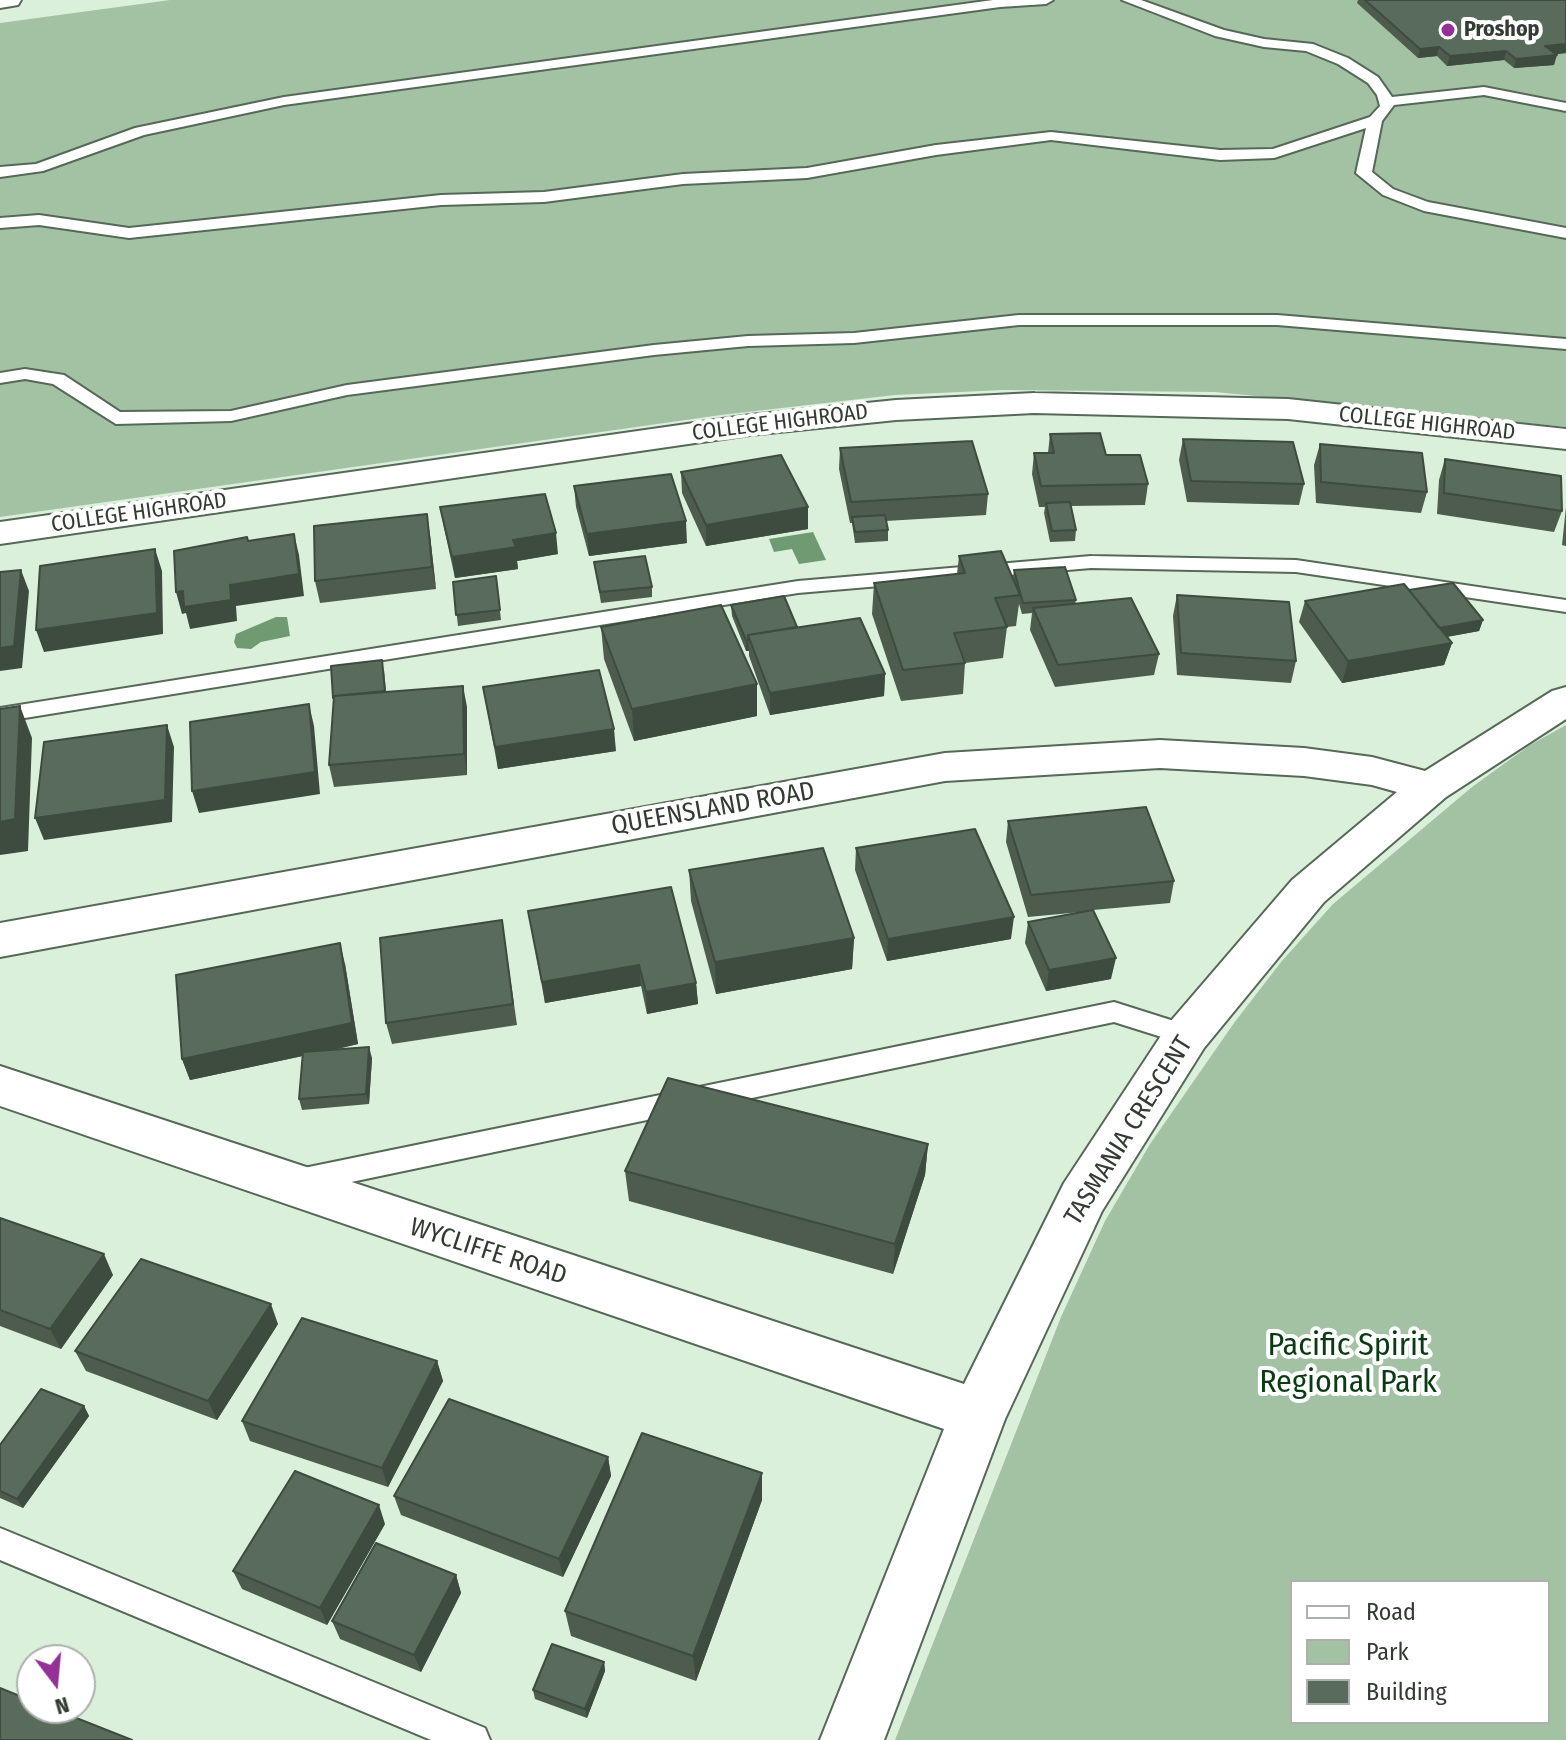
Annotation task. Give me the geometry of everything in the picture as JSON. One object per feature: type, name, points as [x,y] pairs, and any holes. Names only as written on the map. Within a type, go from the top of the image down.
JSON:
[{"type":"street","points":[[0,1],[9,0]]},
{"type":"street","name":"COLLEGE HIGHROAD","points":[[0,533],[750,425],[896,410],[1034,403],[1273,408],[1566,439]]},
{"type":"street","name":"TASMANIA CRESCENT","points":[[852,1740],[978,1415],[1082,1198],[1187,1035],[1308,891],[1431,787],[1566,700]]},
{"type":"street","name":"QUEENSLAND ROAD","points":[[0,940],[945,767],[1174,755],[1304,762],[1372,771],[1431,787]]},
{"type":"street","name":"WYCLIFFE ROAD","points":[[0,1086],[978,1415]]},
{"type":"lane","points":[[0,172],[38,168],[140,131],[284,101],[1000,3],[1046,0]]},
{"type":"lane","points":[[1129,0],[1220,33],[1264,43],[1308,47],[1343,61],[1373,80],[1387,106],[1375,120],[1364,173],[1388,192],[1424,206],[1566,233]]},
{"type":"lane","points":[[1386,102],[1484,91],[1566,107]]},
{"type":"lane","points":[[0,223],[39,220],[129,233],[441,200],[544,197],[683,179],[807,173],[936,150],[1051,136],[1220,155],[1274,153],[1375,120]]},
{"type":"lane","points":[[0,378],[25,374],[58,379],[116,418],[231,416],[347,390],[654,350],[748,341],[885,336],[1019,320],[1277,320],[1566,344]]},
{"type":"lane","points":[[0,715],[798,587],[1091,562],[1296,566],[1566,606]]},
{"type":"lane","points":[[285,1184],[1114,1012],[1187,1035]]},
{"type":"lane","points":[[0,1544],[473,1740]]},
{"type":"green space","points":[[170,0],[1566,0],[1566,427],[1215,392],[1003,390],[895,395],[721,415],[0,517],[0,23]]},
{"type":"green space","name":"Pacific Spirit Regional Park","points":[[1566,725],[1566,1740],[895,1740],[1061,1317],[1105,1221],[1150,1144],[1234,1023],[1281,962],[1333,904],[1472,787],[1530,745]]},
{"type":"shaded area","points":[[813,532],[826,560],[799,564],[792,549],[774,552],[769,539]]},
{"type":"shaded area","points":[[276,617],[287,617],[290,636],[261,642],[251,649],[237,648],[234,642],[236,634]]},
{"type":"building","points":[[1365,0],[1566,0],[1566,44],[1545,46],[1557,55],[1516,59],[1506,51],[1450,56],[1439,47],[1420,49]]},
{"type":"building","points":[[1100,433],[1106,455],[1140,455],[1148,484],[1041,486],[1034,453],[1054,453],[1050,434]]},
{"type":"building","points":[[1183,439],[1293,442],[1304,484],[1191,481]]},
{"type":"building","points":[[972,441],[988,494],[851,502],[840,448]]},
{"type":"building","points":[[1320,444],[1422,453],[1427,492],[1321,482]]},
{"type":"building","points":[[781,455],[808,507],[706,525],[681,472]]},
{"type":"building","points":[[1445,459],[1561,476],[1562,511],[1444,493]]},
{"type":"building","points":[[671,474],[686,521],[587,534],[574,486]]},
{"type":"building","points":[[545,494],[556,533],[513,540],[516,547],[452,557],[440,507]]},
{"type":"building","points":[[1070,502],[1076,530],[1052,531],[1046,503]]},
{"type":"building","points":[[427,514],[432,567],[315,581],[314,526]]},
{"type":"building","points":[[885,515],[888,530],[855,532],[852,517]]},
{"type":"building","points":[[294,534],[299,574],[230,585],[231,600],[184,607],[183,591],[176,592],[174,551],[247,537],[248,541]]},
{"type":"building","points":[[155,549],[157,613],[36,630],[40,566]]},
{"type":"building","points":[[1001,551],[1020,595],[995,598],[1007,627],[954,633],[965,663],[903,670],[874,583],[965,573],[959,556]]},
{"type":"building","points":[[645,556],[652,587],[600,592],[594,562]]},
{"type":"building","points":[[1065,567],[1076,600],[1023,603],[1014,570]]},
{"type":"building","points":[[21,570],[14,646],[0,648],[0,572]]},
{"type":"building","points":[[496,576],[500,610],[456,615],[453,582]]},
{"type":"building","points":[[1453,583],[1483,620],[1439,628],[1409,590]]},
{"type":"building","points":[[1404,584],[1452,643],[1348,661],[1305,601]]},
{"type":"building","points":[[1177,595],[1289,602],[1296,661],[1181,653]]},
{"type":"building","points":[[784,596],[797,627],[748,635],[746,640],[731,605]]},
{"type":"building","points":[[1131,598],[1159,654],[1058,665],[1033,608]]},
{"type":"building","points":[[721,605],[757,684],[632,709],[601,627]]},
{"type":"building","points":[[860,618],[885,674],[770,693],[748,635]]},
{"type":"building","points":[[382,660],[385,691],[333,698],[331,666]]},
{"type":"building","points":[[599,670],[614,729],[495,747],[483,687]]},
{"type":"building","points":[[463,686],[464,754],[329,765],[334,696]]},
{"type":"building","points":[[309,704],[315,772],[192,791],[190,722]]},
{"type":"building","points":[[20,706],[15,819],[0,822],[0,709]]},
{"type":"building","points":[[167,725],[165,800],[35,818],[44,742]]},
{"type":"building","points":[[1146,807],[1174,881],[1031,895],[1008,821]]},
{"type":"building","points":[[975,829],[1014,917],[888,939],[856,848]]},
{"type":"building","points":[[823,848],[854,938],[715,962],[689,870]]},
{"type":"building","points":[[671,887],[696,983],[646,992],[639,965],[542,982],[528,911]]},
{"type":"building","points":[[1093,910],[1116,958],[1049,970],[1028,922]]},
{"type":"building","points":[[502,920],[513,1004],[386,1023],[380,938]]},
{"type":"building","points":[[340,943],[352,1023],[182,1059],[176,975]]},
{"type":"building","points":[[369,1047],[366,1094],[299,1099],[303,1052]]},
{"type":"building","points":[[668,1078],[928,1144],[895,1244],[625,1171]]},
{"type":"building","points":[[0,1218],[104,1254],[50,1329],[0,1310]]},
{"type":"building","points":[[141,1259],[271,1304],[208,1401],[75,1351]]},
{"type":"building","points":[[302,1318],[437,1361],[382,1468],[242,1421]]},
{"type":"building","points":[[41,1389],[84,1406],[17,1499],[0,1491],[0,1445]]},
{"type":"building","points":[[449,1399],[608,1457],[559,1559],[394,1496]]},
{"type":"building","points":[[642,1433],[762,1473],[693,1656],[565,1611]]},
{"type":"building","points":[[295,1471],[379,1505],[320,1608],[233,1571]]},
{"type":"building","points":[[376,1543],[456,1575],[414,1655],[332,1621]]},
{"type":"building","points":[[552,1644],[604,1662],[585,1709],[533,1690]]},
{"type":"building","points":[[0,1688],[16,1694],[16,1724],[92,1724],[132,1740],[0,1740]]},
{"type":"place","name":"Proshop","points":[[1448,30]]}]
